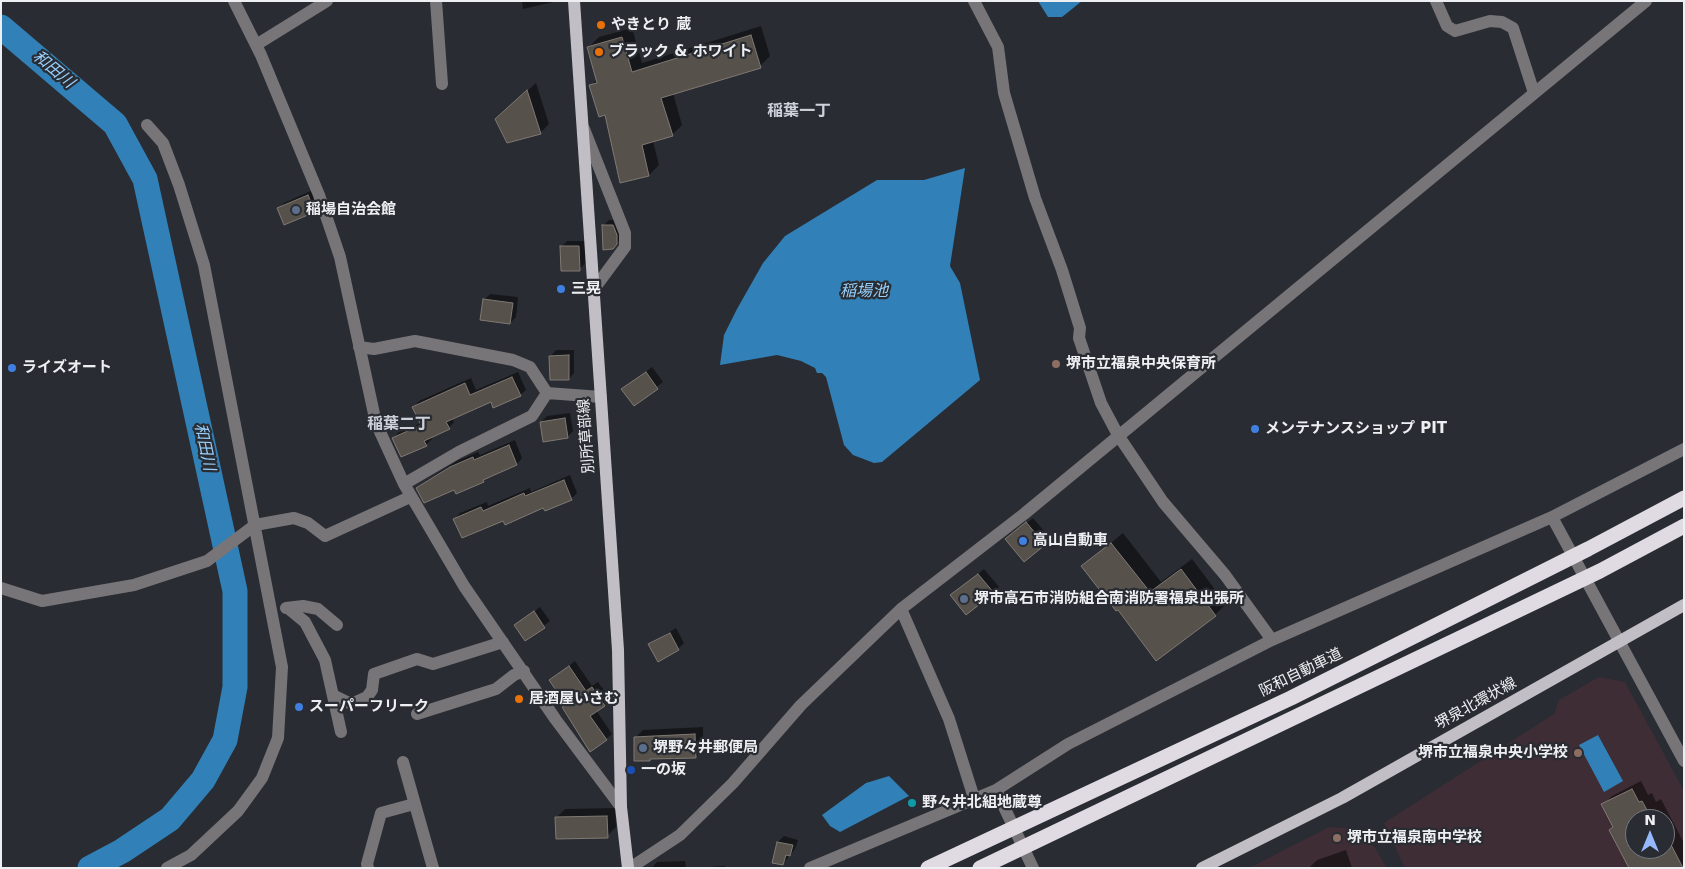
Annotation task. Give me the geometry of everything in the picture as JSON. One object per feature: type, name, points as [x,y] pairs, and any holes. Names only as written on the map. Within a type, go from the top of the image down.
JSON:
[{"type":"highway","name":"阪和自動車道","points":[[928,868],[1291,698],[1588,549],[1684,498]]},
{"type":"highway","points":[[980,868],[1591,576],[1684,526]]},
{"type":"main road","name":"別所草部線","points":[[574,1],[618,650],[621,807],[629,868]]},
{"type":"main road","name":"堺泉北環状線","points":[[1202,868],[1342,798],[1684,605]]},
{"type":"street","points":[[234,1],[285,108],[319,195],[340,257],[376,423],[410,497],[464,586],[556,720],[621,807]]},
{"type":"street","points":[[256,45],[327,1]]},
{"type":"street","points":[[436,1],[439,18],[442,84]]},
{"type":"street","points":[[974,1],[998,46],[1004,93],[1035,198],[1062,270],[1080,328],[1079,338],[1101,403],[1118,435],[1163,502],[1225,575],[1272,640]]},
{"type":"street","points":[[1436,1],[1447,26],[1455,31],[1490,21],[1502,22],[1514,28],[1534,93]]},
{"type":"street","points":[[629,868],[680,835],[733,783],[801,705],[900,609],[1024,514],[1646,1]]},
{"type":"street","points":[[147,125],[163,143],[179,185],[204,264],[282,667],[278,738],[262,778],[238,811],[191,854],[167,868]]},
{"type":"street","points":[[583,126],[625,233],[625,247],[594,289]]},
{"type":"street","points":[[359,347],[374,349],[415,341],[513,360],[530,367],[547,393]]},
{"type":"street","points":[[547,393],[601,397]]},
{"type":"street","points":[[404,484],[459,452],[532,416],[547,393]]},
{"type":"street","points":[[810,868],[974,798],[999,795],[1068,744],[1272,640],[1555,522],[1684,449]]},
{"type":"street","points":[[1,588],[42,601],[134,585],[207,561],[255,526],[294,518],[308,523],[325,536],[410,497]]},
{"type":"street","points":[[1555,522],[1684,761]]},
{"type":"street","points":[[271,610],[303,606],[318,609],[337,625]]},
{"type":"street","points":[[288,608],[305,622],[325,660],[341,732]]},
{"type":"street","points":[[900,609],[948,720],[974,798]]},
{"type":"street","points":[[333,695],[349,703],[356,702],[367,697],[372,690],[374,674],[417,659],[433,664],[503,642]]},
{"type":"street","points":[[417,714],[496,689],[514,675],[524,671]]},
{"type":"street","points":[[402,762],[433,868]]},
{"type":"street","points":[[999,795],[1033,868]]},
{"type":"street","points":[[368,868],[367,864],[381,812],[414,804]]},
{"type":"shaded area","name":"堺市立福泉中央小学校","points":[[1599,677],[1625,682],[1684,791],[1684,868],[1405,868],[1384,823],[1554,714],[1559,700]]},
{"type":"shaded area","name":"堺市立福泉南中学校","points":[[1329,827],[1359,829],[1375,848],[1387,868],[1249,868]]},
{"type":"water","points":[[1038,1],[1082,1],[1062,17],[1048,17]]},
{"type":"water","name":"稲場池","points":[[965,168],[950,266],[960,283],[980,380],[882,462],[874,463],[853,455],[844,445],[826,377],[822,373],[817,373],[815,368],[801,361],[777,355],[720,365],[724,335],[737,309],[763,263],[785,236],[877,180],[924,180]]},
{"type":"water","points":[[1598,735],[1623,781],[1604,792],[1579,745]]},
{"type":"water","points":[[889,776],[909,796],[840,832],[830,826],[822,815],[866,783]]},
{"type":"building","points":[[751,35],[761,68],[661,98],[673,136],[642,145],[649,176],[620,183],[605,115],[599,117],[589,85],[597,83],[587,47],[622,37],[632,72]]},
{"type":"building","points":[[527,90],[541,134],[507,143],[495,119]]},
{"type":"building","name":"稲場自治会館","points":[[308,195],[315,212],[284,225],[277,208]]},
{"type":"building","points":[[602,225],[613,225],[617,235],[617,244],[613,249],[603,250]]},
{"type":"building","points":[[560,246],[579,246],[580,271],[561,271]]},
{"type":"building","points":[[483,299],[513,303],[510,324],[480,320]]},
{"type":"building","points":[[569,355],[569,380],[550,380],[549,356]]},
{"type":"building","points":[[646,372],[658,389],[634,406],[621,389]]},
{"type":"building","points":[[512,377],[521,396],[493,408],[491,402],[446,422],[450,429],[424,441],[427,446],[401,457],[392,438],[421,425],[412,407],[465,383],[470,395]]},
{"type":"building","points":[[565,418],[568,438],[543,442],[540,422]]},
{"type":"building","points":[[509,445],[517,465],[456,494],[454,490],[424,503],[416,488],[450,467],[473,457],[474,460]]},
{"type":"building","points":[[564,480],[572,500],[545,511],[543,508],[505,525],[503,521],[462,538],[453,519],[481,507],[483,511],[524,493],[525,496]]},
{"type":"building","points":[[1026,522],[1045,545],[1024,562],[1005,539]]},
{"type":"building","points":[[1111,543],[1150,592],[1181,569],[1216,616],[1156,661],[1118,610],[1116,611],[1081,566]]},
{"type":"building","points":[[978,574],[994,593],[966,615],[950,595]]},
{"type":"building","points":[[534,611],[545,628],[525,641],[514,625]]},
{"type":"building","points":[[670,633],[679,650],[658,662],[648,644]]},
{"type":"building","points":[[569,666],[586,691],[592,687],[605,706],[590,716],[607,740],[590,752],[562,707],[566,705],[549,680]]},
{"type":"building","points":[[695,734],[696,758],[634,761],[634,737]]},
{"type":"building","points":[[1632,789],[1639,802],[1642,801],[1646,809],[1625,809],[1625,859],[1675,859],[1675,852],[1683,868],[1629,868],[1609,830],[1613,827],[1601,804]]},
{"type":"building","points":[[607,816],[608,838],[556,839],[555,817]]},
{"type":"building","points":[[777,842],[793,845],[790,856],[786,855],[783,865],[772,863]]},
{"type":"waterway","name":"和田川","points":[[1,27],[115,124],[145,179],[235,591],[235,687],[225,740],[203,780],[170,819],[122,851],[90,868]]},
{"type":"place","name":"やきとり 蔵","points":[[601,25]]},
{"type":"place","name":"ブラック & ホワイト","points":[[599,52]]},
{"type":"place","name":"稲場自治会館","points":[[296,210]]},
{"type":"place","name":"三晃","points":[[561,289]]},
{"type":"place","name":"堺市立福泉中央保育所","points":[[1056,364]]},
{"type":"place","name":"ライズオート","points":[[12,368]]},
{"type":"place","name":"メンテナンスショップ PIT","points":[[1255,429]]},
{"type":"place","name":"高山自動車","points":[[1023,541]]},
{"type":"place","name":"堺市高石市消防組合南消防署福泉出張所","points":[[964,599]]},
{"type":"place","name":"居酒屋いさむ","points":[[519,699]]},
{"type":"place","name":"スーパーフリーク","points":[[299,707]]},
{"type":"place","name":"堺野々井郵便局","points":[[643,748]]},
{"type":"place","name":"堺市立福泉中央小学校","points":[[1578,753]]},
{"type":"place","name":"一の坂","points":[[631,770]]},
{"type":"place","name":"野々井北組地蔵尊","points":[[912,803]]},
{"type":"place","name":"堺市立福泉南中学校","points":[[1337,838]]},
{"type":"district","name":"稲葉一丁","points":[[799,112]]},
{"type":"district","name":"稲葉二丁","points":[[399,425]]}]
